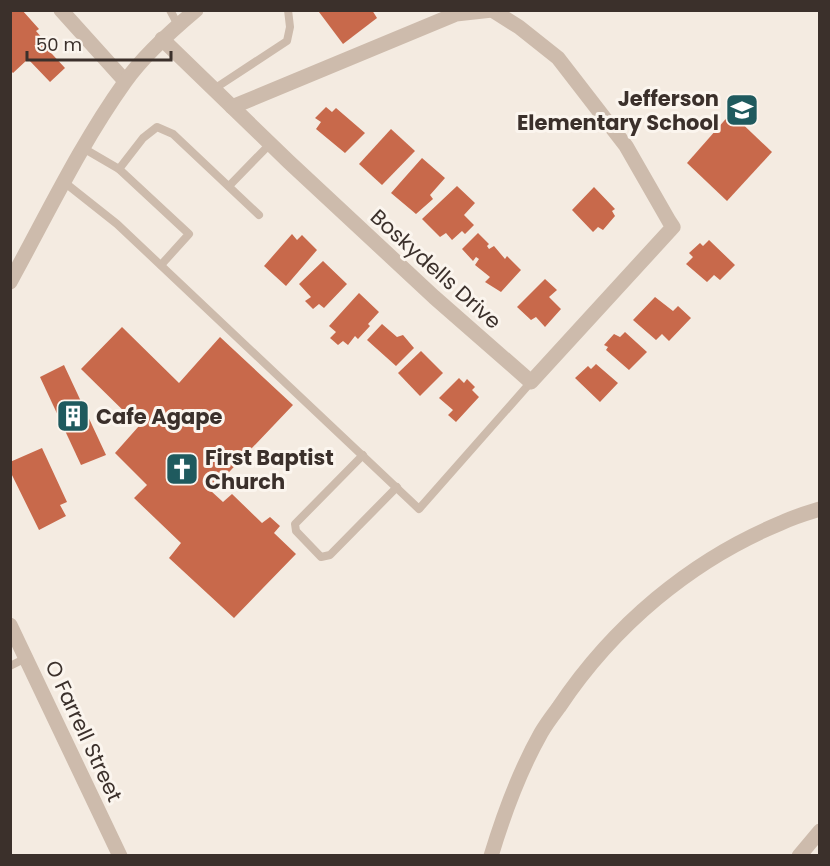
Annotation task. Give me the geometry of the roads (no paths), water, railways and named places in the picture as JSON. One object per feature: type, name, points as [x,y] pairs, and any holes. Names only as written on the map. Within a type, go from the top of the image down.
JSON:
[{"type":"street","points":[[61,10],[126,81]]},
{"type":"street","points":[[10,282],[83,148],[126,81],[162,39],[196,10]]},
{"type":"street","points":[[232,107],[456,14],[492,10],[519,27],[558,58],[626,146],[673,227],[531,382]]},
{"type":"street","name":"Boskydells Drive","points":[[162,39],[270,144],[430,293],[531,382]]},
{"type":"street","points":[[490,855],[512,795],[542,732],[595,658],[630,621],[701,565],[744,540],[782,522],[819,509]]},
{"type":"street","name":"O Farrell Street","points":[[10,625],[120,855]]},
{"type":"street","points":[[799,855],[819,831]]},
{"type":"lane","points":[[170,10],[178,25]]},
{"type":"lane","points":[[213,89],[287,41],[290,27],[288,10]]},
{"type":"lane","points":[[118,169],[142,138],[157,127],[173,134],[259,214]]},
{"type":"lane","points":[[229,186],[270,144]]},
{"type":"lane","points":[[83,148],[118,169],[189,234],[161,265]]},
{"type":"lane","points":[[64,182],[117,224],[419,509],[531,382]]},
{"type":"lane","points":[[363,455],[296,524],[296,531],[321,557],[330,555],[397,487]]},
{"type":"lane","points":[[10,666],[26,658]]},
{"type":"place","name":"Jefferson Elementary School","points":[[742,110]]},
{"type":"place","name":"Cafe Agape","points":[[73,416]]},
{"type":"place","name":"First Baptist Church","points":[[182,469]]}]
